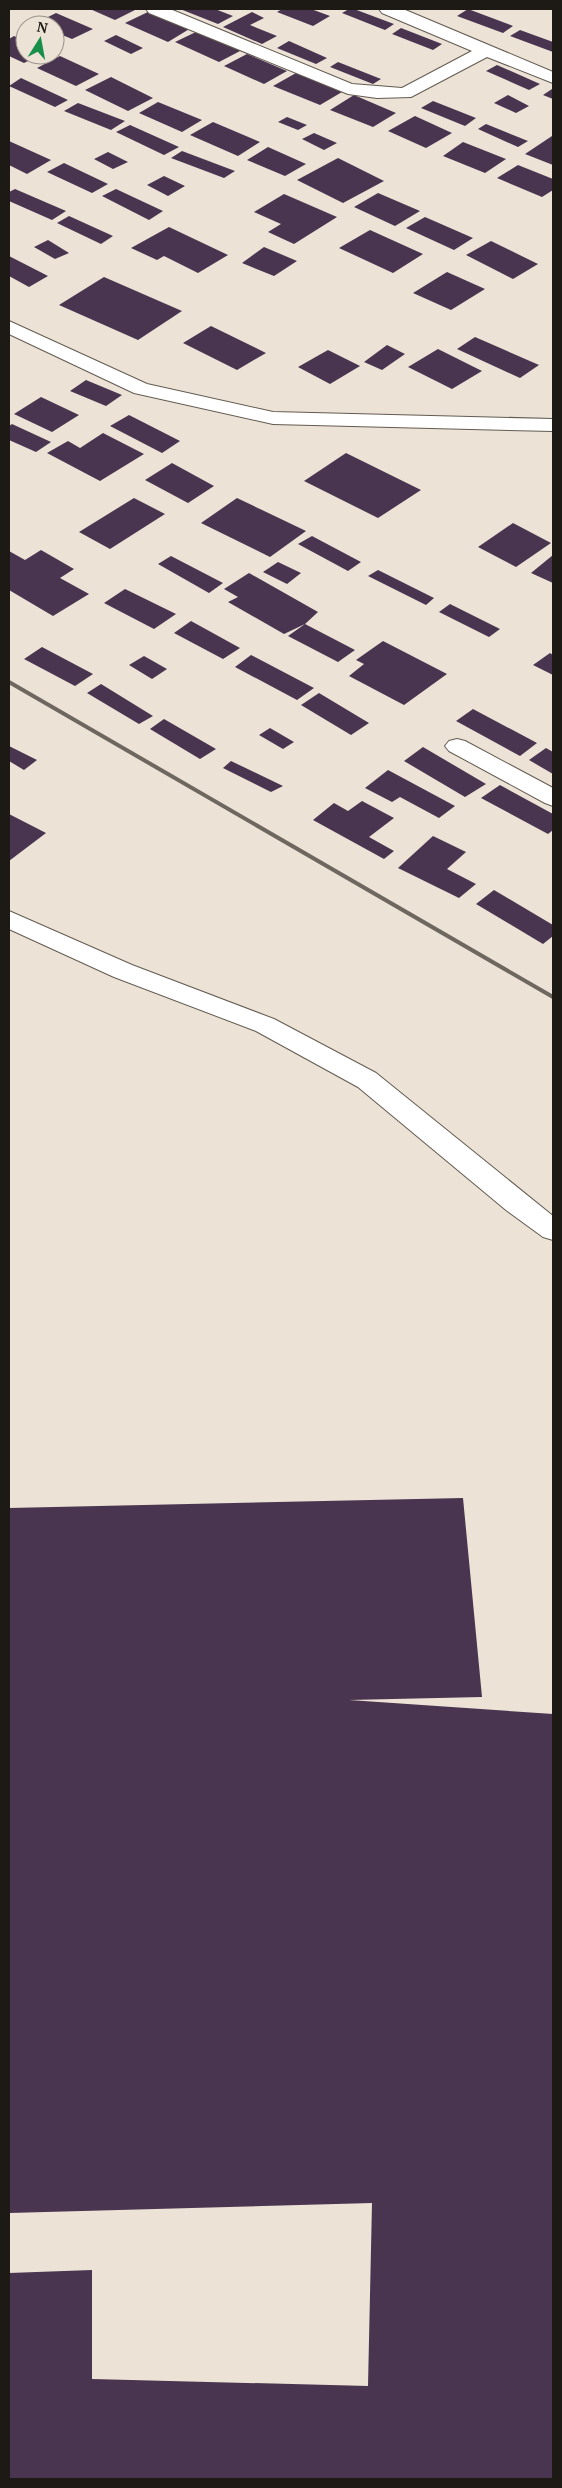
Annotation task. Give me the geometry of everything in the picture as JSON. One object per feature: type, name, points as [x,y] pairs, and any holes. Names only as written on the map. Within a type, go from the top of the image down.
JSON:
[{"type":"street","points":[[155,9],[348,89],[377,93],[405,93],[487,50]]},
{"type":"street","points":[[388,9],[553,78]]},
{"type":"street","points":[[9,326],[140,389],[273,418],[553,425]]},
{"type":"street","points":[[457,746],[553,798]]},
{"type":"street","points":[[9,919],[123,971],[265,1025],[367,1080],[516,1203],[553,1230]]},
{"type":"street","points":[[9,942],[44,935]]},
{"type":"building","points":[[90,9],[137,9],[115,20]]},
{"type":"building","points":[[180,9],[215,9],[233,16],[218,24]]},
{"type":"building","points":[[282,9],[311,9],[330,16],[313,26],[277,12]]},
{"type":"building","points":[[349,9],[354,9],[394,24],[385,30],[342,13]]},
{"type":"building","points":[[468,9],[513,26],[503,33],[457,16]]},
{"type":"building","points":[[150,11],[191,28],[168,42],[125,23]]},
{"type":"building","points":[[252,12],[264,18],[250,25],[277,36],[262,44],[223,27]]},
{"type":"building","points":[[65,17],[93,29],[72,39],[65,36]]},
{"type":"building","points":[[401,28],[442,44],[433,50],[392,34]]},
{"type":"building","points":[[520,30],[553,42],[553,52],[510,36]]},
{"type":"building","points":[[198,31],[242,50],[219,62],[175,42]]},
{"type":"building","points":[[116,35],[143,48],[131,54],[104,41]]},
{"type":"building","points":[[15,36],[15,59],[9,56],[9,39]]},
{"type":"building","points":[[289,41],[327,58],[316,64],[277,48]]},
{"type":"building","points":[[247,54],[287,71],[264,84],[224,66]]},
{"type":"building","points":[[65,58],[99,74],[76,86],[37,68],[43,65],[65,65]]},
{"type":"building","points":[[338,62],[381,79],[373,84],[330,67]]},
{"type":"building","points":[[497,65],[540,84],[529,90],[486,71]]},
{"type":"building","points":[[296,73],[342,92],[320,105],[273,86]]},
{"type":"building","points":[[111,77],[153,98],[128,111],[85,90]]},
{"type":"building","points":[[21,78],[68,100],[55,107],[9,86]]},
{"type":"building","points":[[552,89],[553,99],[543,95]]},
{"type":"building","points":[[354,95],[396,113],[373,127],[330,110]]},
{"type":"building","points":[[508,95],[529,106],[516,113],[494,103]]},
{"type":"building","points":[[433,101],[476,118],[465,126],[421,108]]},
{"type":"building","points":[[158,102],[202,120],[182,132],[139,113]]},
{"type":"building","points":[[78,103],[125,121],[111,130],[64,111]]},
{"type":"building","points":[[415,116],[452,133],[426,148],[388,131]]},
{"type":"building","points":[[287,117],[307,125],[298,130],[278,122]]},
{"type":"building","points":[[213,122],[260,142],[238,156],[190,135]]},
{"type":"building","points":[[486,124],[528,141],[518,147],[478,129]]},
{"type":"building","points":[[130,125],[179,147],[164,155],[116,132]]},
{"type":"building","points":[[314,133],[337,143],[324,150],[302,139]]},
{"type":"building","points":[[552,136],[553,165],[525,154]]},
{"type":"building","points":[[9,141],[51,160],[27,174],[9,165]]},
{"type":"building","points":[[463,142],[506,159],[485,173],[443,156]]},
{"type":"building","points":[[268,147],[306,164],[285,176],[247,160]]},
{"type":"building","points":[[182,151],[235,171],[224,178],[171,158]]},
{"type":"building","points":[[108,152],[128,162],[113,169],[94,159]]},
{"type":"building","points":[[338,158],[384,181],[343,203],[297,180]]},
{"type":"building","points":[[64,163],[108,184],[92,193],[47,172]]},
{"type":"building","points":[[518,165],[553,179],[553,190],[542,197],[497,178]]},
{"type":"building","points":[[164,176],[185,186],[168,196],[147,185]]},
{"type":"building","points":[[15,189],[66,211],[52,220],[9,201],[9,192]]},
{"type":"building","points":[[116,189],[163,211],[149,220],[102,196]]},
{"type":"building","points":[[378,193],[420,211],[395,226],[354,207]]},
{"type":"building","points":[[284,194],[337,217],[294,244],[268,232],[281,224],[254,212]]},
{"type":"building","points":[[69,216],[113,236],[101,244],[57,223]]},
{"type":"building","points":[[425,217],[473,238],[454,250],[406,228]]},
{"type":"building","points":[[169,227],[228,255],[198,273],[164,256],[157,260],[131,248]]},
{"type":"building","points":[[370,230],[423,254],[393,273],[339,248]]},
{"type":"building","points":[[48,240],[69,253],[55,259],[34,247]]},
{"type":"building","points":[[491,241],[538,264],[513,279],[466,255]]},
{"type":"building","points":[[264,247],[297,261],[274,276],[242,263]]},
{"type":"building","points":[[9,256],[48,276],[29,287],[9,276]]},
{"type":"building","points":[[447,272],[485,289],[451,310],[413,293]]},
{"type":"building","points":[[104,277],[182,311],[138,340],[59,305]]},
{"type":"building","points":[[211,326],[266,353],[237,370],[183,343]]},
{"type":"building","points":[[475,337],[539,365],[520,378],[457,349]]},
{"type":"building","points":[[387,345],[405,354],[382,370],[364,362]]},
{"type":"building","points":[[438,349],[482,371],[452,389],[408,367]]},
{"type":"building","points":[[328,350],[360,366],[330,384],[298,367]]},
{"type":"building","points":[[86,380],[122,395],[106,406],[70,391]]},
{"type":"building","points":[[41,397],[79,415],[52,432],[14,414]]},
{"type":"building","points":[[129,415],[180,441],[162,453],[110,426]]},
{"type":"building","points":[[12,424],[51,442],[36,452],[9,440],[9,426]]},
{"type":"building","points":[[103,433],[144,454],[100,481],[47,453],[68,441],[80,448]]},
{"type":"building","points":[[346,453],[421,490],[378,518],[304,481]]},
{"type":"building","points":[[172,463],[214,486],[188,503],[145,480]]},
{"type":"building","points":[[134,498],[165,514],[110,549],[79,532]]},
{"type":"building","points":[[237,498],[306,531],[270,557],[201,523]]},
{"type":"building","points":[[513,523],[551,543],[516,567],[478,547]]},
{"type":"building","points":[[312,536],[361,562],[348,571],[298,544]]},
{"type":"building","points":[[41,550],[74,569],[60,578],[89,594],[53,616],[9,590],[9,551],[25,560]]},
{"type":"building","points":[[553,555],[553,583],[531,573]]},
{"type":"building","points":[[171,556],[223,583],[209,593],[158,564]]},
{"type":"building","points":[[278,562],[301,573],[287,584],[263,572]]},
{"type":"building","points":[[378,570],[434,598],[426,605],[368,576]]},
{"type":"building","points":[[249,573],[318,612],[305,624],[284,634],[228,602],[238,597],[224,589]]},
{"type":"building","points":[[125,589],[176,614],[154,629],[104,603]]},
{"type":"building","points":[[450,604],[500,629],[489,637],[439,612]]},
{"type":"building","points":[[191,621],[240,648],[223,659],[174,633]]},
{"type":"building","points":[[305,624],[355,650],[338,662],[288,636]]},
{"type":"building","points":[[383,641],[447,674],[404,705],[349,676],[364,664],[356,660]]},
{"type":"building","points":[[42,647],[93,674],[75,686],[24,659]]},
{"type":"building","points":[[550,653],[553,655],[553,675],[533,665]]},
{"type":"building","points":[[251,655],[314,688],[297,700],[235,667]]},
{"type":"building","points":[[144,656],[167,669],[152,679],[129,665]]},
{"type":"building","points":[[101,684],[153,716],[139,724],[87,693]]},
{"type":"building","points":[[319,693],[369,723],[351,735],[301,705]]},
{"type":"building","points":[[473,709],[537,743],[520,756],[456,721]]},
{"type":"building","points":[[164,719],[216,749],[200,759],[150,729]]},
{"type":"building","points":[[270,728],[294,742],[283,749],[259,735]]},
{"type":"building","points":[[9,746],[37,760],[24,770],[9,761]]},
{"type":"building","points":[[423,747],[486,784],[465,797],[404,761]]},
{"type":"building","points":[[546,748],[553,752],[553,774],[529,760]]},
{"type":"building","points":[[231,761],[283,786],[271,792],[223,768]]},
{"type":"building","points":[[388,770],[455,806],[439,818],[400,797],[392,802],[365,788]]},
{"type":"building","points":[[500,785],[553,814],[553,830],[548,834],[481,798]]},
{"type":"building","points":[[362,801],[394,818],[369,837],[394,851],[384,859],[313,820],[334,803],[348,811]]},
{"type":"building","points":[[9,814],[46,833],[9,861]]},
{"type":"building","points":[[433,836],[466,852],[447,869],[476,884],[459,898],[398,868]]},
{"type":"building","points":[[494,890],[553,925],[553,936],[543,944],[476,904]]},
{"type":"building","points":[[463,1498],[482,1697],[349,1700],[553,1714],[553,2479],[9,2479],[9,2273],[92,2270],[92,2379],[368,2386],[372,2203],[9,2213],[9,1508]]},
{"type":"railway","points":[[9,682],[553,997]]}]
